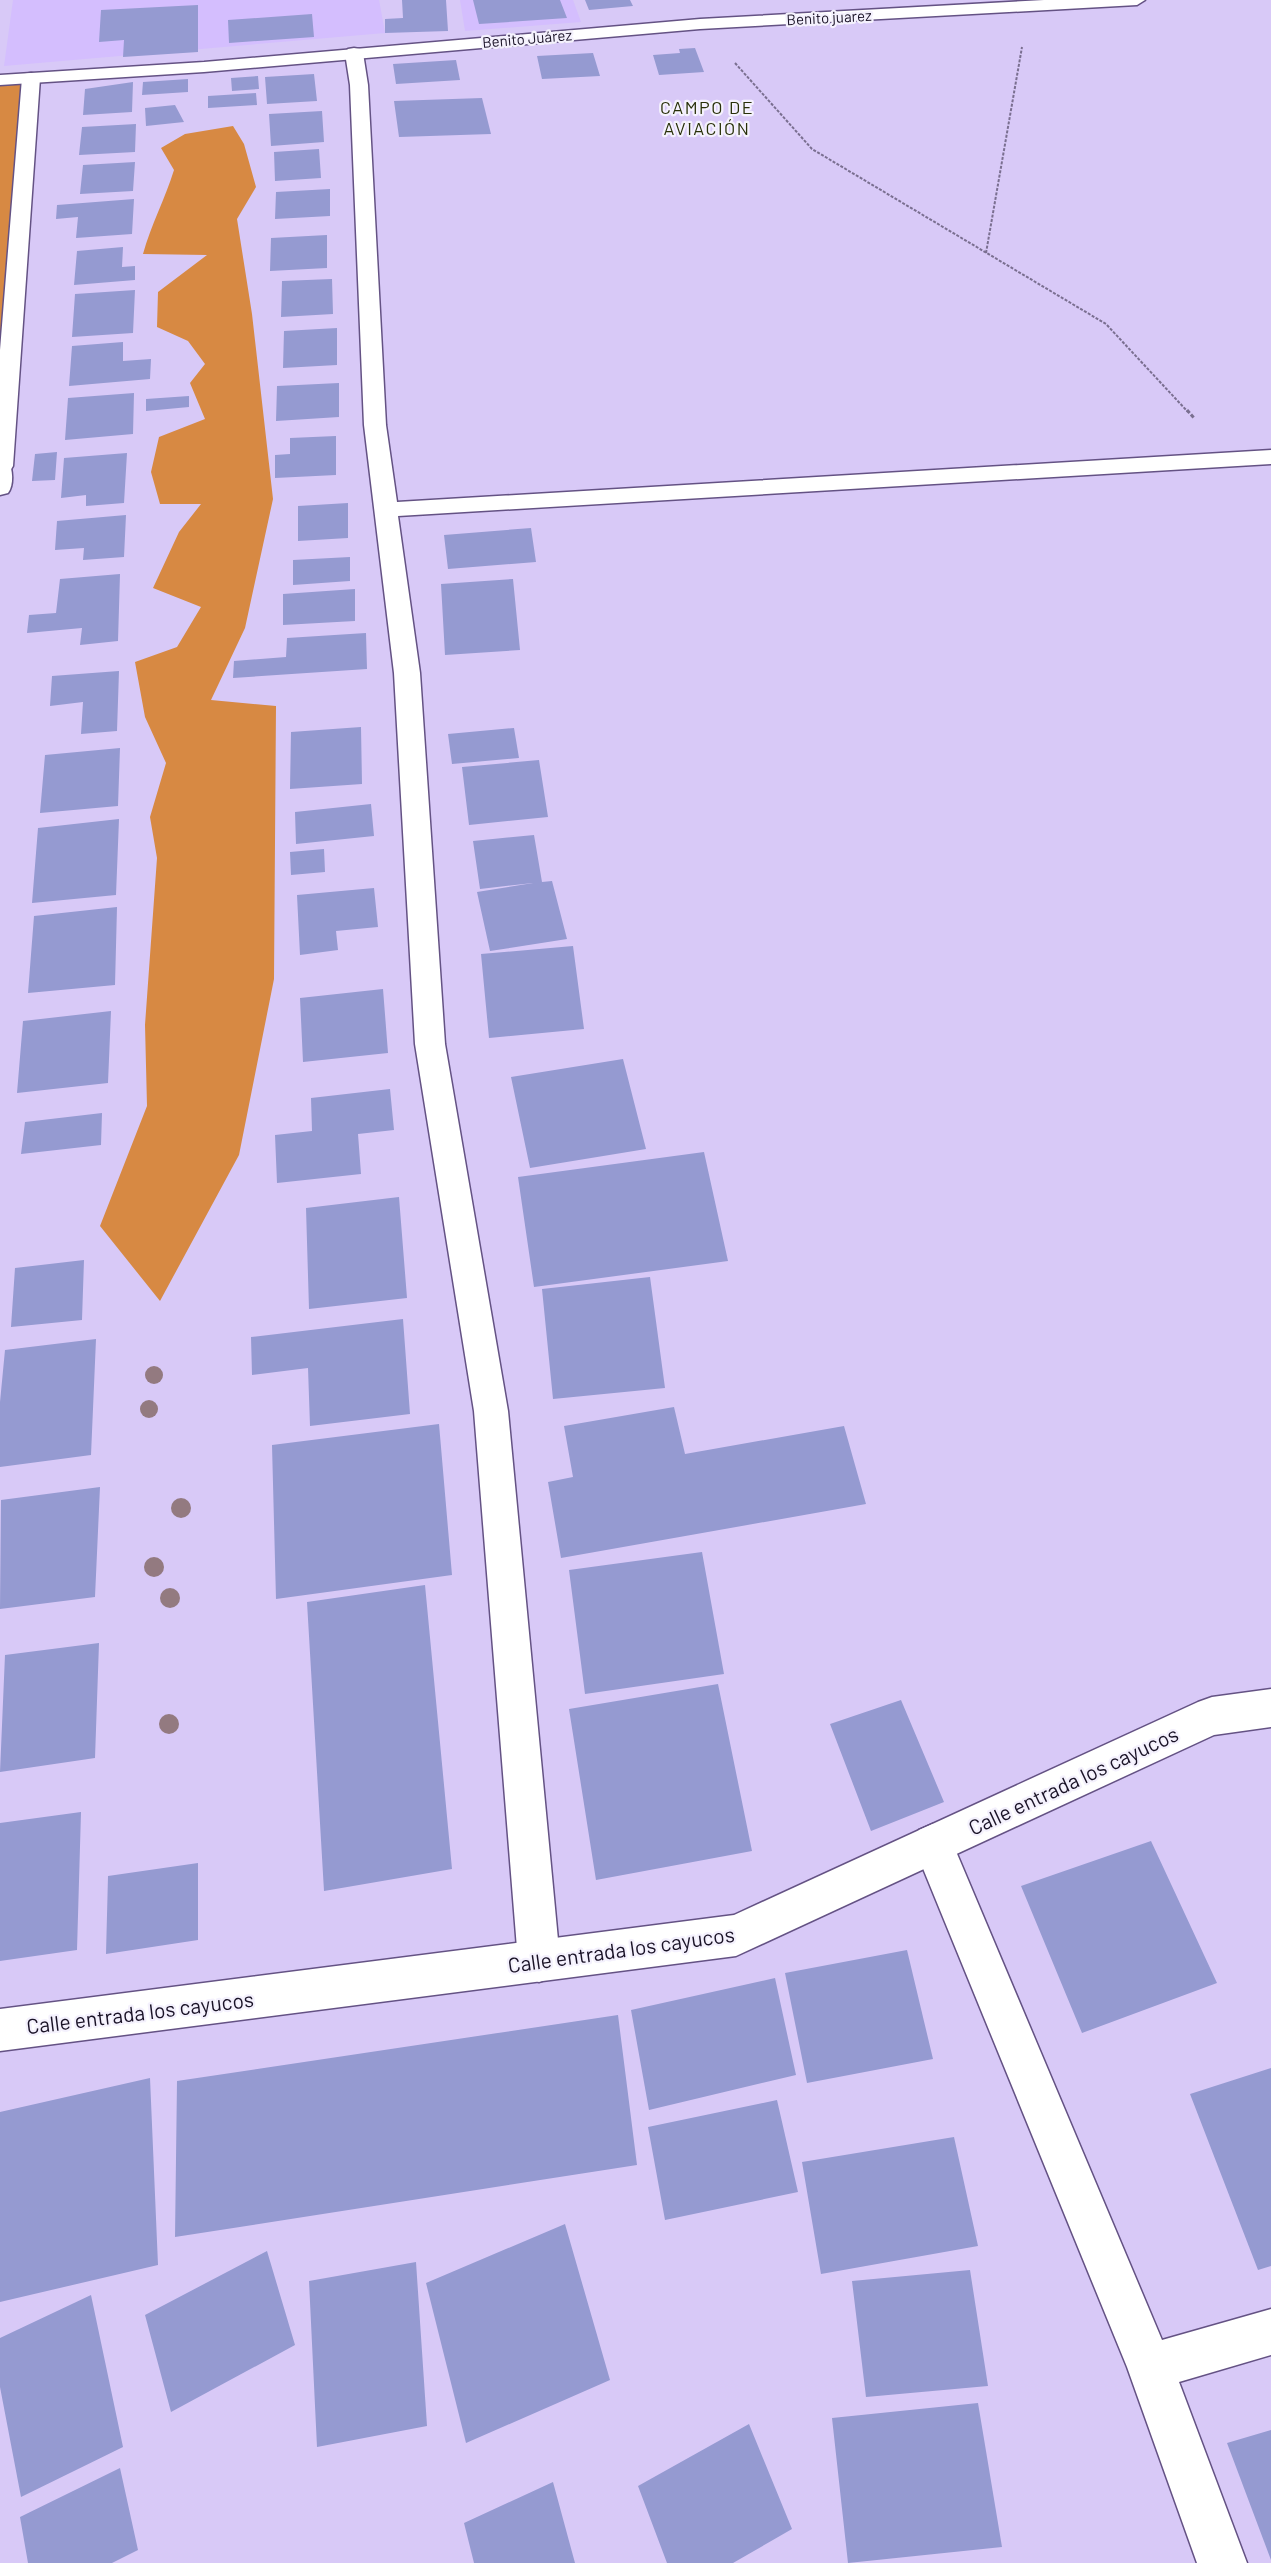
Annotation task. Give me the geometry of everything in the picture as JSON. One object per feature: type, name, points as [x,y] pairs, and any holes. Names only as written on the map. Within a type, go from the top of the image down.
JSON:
[{"type":"street","name":"Benito juarez","points":[[700,24],[1137,0]]},
{"type":"street","name":"Benito Juárez","points":[[0,80],[700,24]]},
{"type":"street","points":[[354,53],[359,85],[375,425],[406,673],[430,1044],[491,1411],[539,1961]]},
{"type":"street","points":[[0,473],[31,78]]},
{"type":"street","points":[[386,510],[1271,457]]},
{"type":"street","name":"Calle entrada los cayucos","points":[[0,2030],[736,1935],[1212,1716],[1271,1708]]},
{"type":"street","points":[[933,1844],[1150,2367],[1222,2563]]},
{"type":"street","points":[[1150,2367],[1271,2332]]},
{"type":"path","points":[[986,253],[1029,6]]},
{"type":"path","points":[[700,24],[812,149],[1106,324],[1233,459]]},
{"type":"shaded area","points":[[13,0],[379,0],[385,33],[4,66]]},
{"type":"shaded area","points":[[460,0],[573,0],[581,22],[465,31]]},
{"type":"shaded area","points":[[31,78],[0,466],[0,80]]},
{"type":"shaded area","points":[[233,126],[244,144],[256,187],[237,219],[252,314],[273,499],[245,628],[211,700],[276,706],[274,979],[239,1155],[160,1301],[100,1226],[147,1106],[145,1025],[157,858],[150,817],[166,763],[145,717],[135,662],[177,647],[201,607],[153,588],[179,532],[201,504],[160,504],[151,472],[159,437],[205,419],[190,383],[205,364],[188,341],[157,327],[158,292],[207,255],[143,254],[174,170],[161,148],[185,134]]},
{"type":"building","points":[[402,0],[446,0],[448,31],[385,33],[385,19],[403,18]]},
{"type":"building","points":[[473,0],[560,0],[567,18],[479,24]]},
{"type":"building","points":[[585,0],[630,0],[633,6],[589,10]]},
{"type":"building","points":[[198,5],[198,52],[123,57],[124,40],[99,42],[101,10]]},
{"type":"building","points":[[312,14],[314,37],[229,43],[228,20]]},
{"type":"building","points":[[695,48],[704,72],[659,75],[653,55],[680,53],[679,49]]},
{"type":"building","points":[[593,53],[600,76],[542,79],[537,56]]},
{"type":"building","points":[[456,60],[460,80],[396,84],[393,64]]},
{"type":"building","points":[[314,74],[317,101],[267,104],[265,77]]},
{"type":"building","points":[[258,76],[259,89],[232,91],[231,78]]},
{"type":"building","points":[[188,79],[188,92],[142,95],[143,82]]},
{"type":"building","points":[[133,82],[132,112],[83,115],[85,89]]},
{"type":"building","points":[[256,93],[257,105],[208,108],[208,96]]},
{"type":"building","points":[[482,98],[491,134],[399,137],[394,101]]},
{"type":"building","points":[[175,105],[184,122],[146,126],[145,108]]},
{"type":"building","points":[[322,111],[324,142],[271,146],[269,114]]},
{"type":"building","points":[[136,124],[135,152],[79,155],[82,127]]},
{"type":"building","points":[[319,149],[321,178],[275,181],[274,152]]},
{"type":"building","points":[[135,162],[133,191],[80,194],[83,165]]},
{"type":"building","points":[[330,189],[330,216],[275,219],[276,192]]},
{"type":"building","points":[[134,199],[132,234],[76,238],[78,217],[56,219],[57,205]]},
{"type":"building","points":[[327,235],[327,268],[270,271],[271,238]]},
{"type":"building","points":[[123,247],[122,267],[135,266],[135,280],[74,285],[77,251]]},
{"type":"building","points":[[332,279],[333,314],[281,317],[282,281]]},
{"type":"building","points":[[135,290],[133,333],[72,337],[75,294]]},
{"type":"building","points":[[337,328],[337,365],[283,368],[284,331]]},
{"type":"building","points":[[123,342],[123,361],[151,359],[150,379],[69,386],[72,346]]},
{"type":"building","points":[[339,383],[339,417],[276,421],[277,386]]},
{"type":"building","points":[[134,393],[133,434],[65,440],[68,398]]},
{"type":"building","points":[[189,396],[189,407],[146,411],[146,399]]},
{"type":"building","points":[[336,436],[336,475],[275,478],[275,455],[290,454],[290,438]]},
{"type":"building","points":[[57,452],[55,480],[32,481],[35,454]]},
{"type":"building","points":[[127,453],[124,503],[86,506],[86,495],[61,498],[64,458]]},
{"type":"building","points":[[348,503],[348,538],[298,541],[298,506]]},
{"type":"building","points":[[126,515],[124,557],[83,560],[84,548],[55,550],[57,521]]},
{"type":"building","points":[[531,528],[536,562],[448,569],[444,535]]},
{"type":"building","points":[[350,557],[350,581],[293,585],[293,560]]},
{"type":"building","points":[[120,574],[118,641],[80,645],[82,628],[27,633],[29,615],[56,613],[60,579]]},
{"type":"building","points":[[513,579],[520,650],[445,655],[441,584]]},
{"type":"building","points":[[355,589],[355,621],[283,625],[283,594]]},
{"type":"building","points":[[366,633],[367,669],[233,678],[234,661],[286,657],[287,638]]},
{"type":"building","points":[[119,671],[117,731],[81,734],[83,702],[50,706],[52,676]]},
{"type":"building","points":[[361,727],[362,784],[290,789],[291,732]]},
{"type":"building","points":[[514,728],[519,758],[452,764],[448,734]]},
{"type":"building","points":[[120,748],[118,806],[40,813],[45,755]]},
{"type":"building","points":[[539,760],[548,817],[469,825],[462,767]]},
{"type":"building","points":[[371,804],[374,836],[296,844],[295,812]]},
{"type":"building","points":[[119,819],[116,895],[32,903],[38,828]]},
{"type":"building","points":[[534,835],[542,882],[552,881],[567,939],[490,951],[477,892],[533,883],[480,889],[473,841]]},
{"type":"building","points":[[324,849],[325,872],[291,875],[290,852]]},
{"type":"building","points":[[374,888],[378,927],[336,931],[338,950],[300,955],[297,895]]},
{"type":"building","points":[[117,907],[115,985],[28,993],[34,916]]},
{"type":"building","points":[[573,946],[584,1029],[489,1038],[481,954]]},
{"type":"building","points":[[383,989],[388,1053],[303,1062],[300,998]]},
{"type":"building","points":[[111,1011],[108,1083],[17,1093],[23,1021]]},
{"type":"building","points":[[623,1059],[646,1149],[530,1168],[511,1077]]},
{"type":"building","points":[[390,1089],[394,1130],[358,1134],[361,1174],[277,1183],[275,1135],[312,1131],[311,1098]]},
{"type":"building","points":[[102,1113],[101,1145],[21,1154],[25,1122]]},
{"type":"building","points":[[704,1152],[728,1261],[534,1287],[518,1177]]},
{"type":"building","points":[[399,1197],[407,1298],[309,1309],[306,1208]]},
{"type":"building","points":[[84,1260],[82,1320],[11,1327],[15,1268]]},
{"type":"building","points":[[650,1277],[665,1388],[553,1399],[542,1289]]},
{"type":"building","points":[[403,1319],[410,1414],[310,1426],[308,1368],[252,1375],[251,1337]]},
{"type":"building","points":[[96,1339],[91,1455],[0,1467],[0,1402],[5,1350]]},
{"type":"building","points":[[674,1407],[685,1454],[844,1426],[866,1504],[561,1558],[548,1482],[573,1477],[564,1426]]},
{"type":"building","points":[[439,1424],[452,1575],[276,1599],[272,1445]]},
{"type":"building","points":[[100,1487],[95,1597],[0,1609],[1,1500]]},
{"type":"building","points":[[702,1552],[724,1674],[585,1694],[569,1570]]},
{"type":"building","points":[[425,1585],[452,1869],[324,1891],[307,1602]]},
{"type":"building","points":[[99,1643],[95,1758],[0,1772],[5,1655]]},
{"type":"building","points":[[718,1684],[752,1851],[596,1880],[569,1709]]},
{"type":"building","points":[[901,1700],[944,1802],[871,1831],[830,1724]]},
{"type":"building","points":[[81,1812],[77,1950],[0,1961],[0,1823]]},
{"type":"building","points":[[1151,1841],[1217,1983],[1082,2033],[1021,1886]]},
{"type":"building","points":[[198,1863],[198,1940],[106,1954],[108,1876]]},
{"type":"building","points":[[907,1950],[933,2059],[807,2083],[785,1973]]},
{"type":"building","points":[[775,1978],[796,2075],[649,2110],[631,2010]]},
{"type":"building","points":[[618,2015],[637,2165],[175,2237],[177,2081]]},
{"type":"building","points":[[1271,2068],[1271,2266],[1258,2270],[1190,2094]]},
{"type":"building","points":[[150,2078],[158,2265],[0,2302],[0,2112]]},
{"type":"building","points":[[777,2100],[798,2192],[665,2220],[648,2127]]},
{"type":"building","points":[[954,2137],[978,2246],[821,2274],[802,2162]]},
{"type":"building","points":[[565,2224],[610,2380],[466,2443],[426,2283]]},
{"type":"building","points":[[267,2251],[295,2345],[171,2412],[145,2315]]},
{"type":"building","points":[[416,2262],[427,2426],[317,2447],[309,2281]]},
{"type":"building","points":[[970,2270],[988,2386],[866,2397],[852,2281]]},
{"type":"building","points":[[91,2295],[123,2447],[21,2497],[0,2387],[0,2338]]},
{"type":"building","points":[[978,2403],[1002,2547],[848,2563],[832,2418]]},
{"type":"building","points":[[749,2424],[792,2529],[733,2563],[667,2563],[638,2486]]},
{"type":"building","points":[[1271,2430],[1271,2560],[1227,2443]]},
{"type":"building","points":[[120,2468],[138,2550],[112,2563],[28,2563],[20,2517]]},
{"type":"building","points":[[553,2482],[575,2563],[474,2563],[464,2523]]},
{"type":"district","name":"CAMPO DE AVIACIÓN","points":[[707,117]]}]
